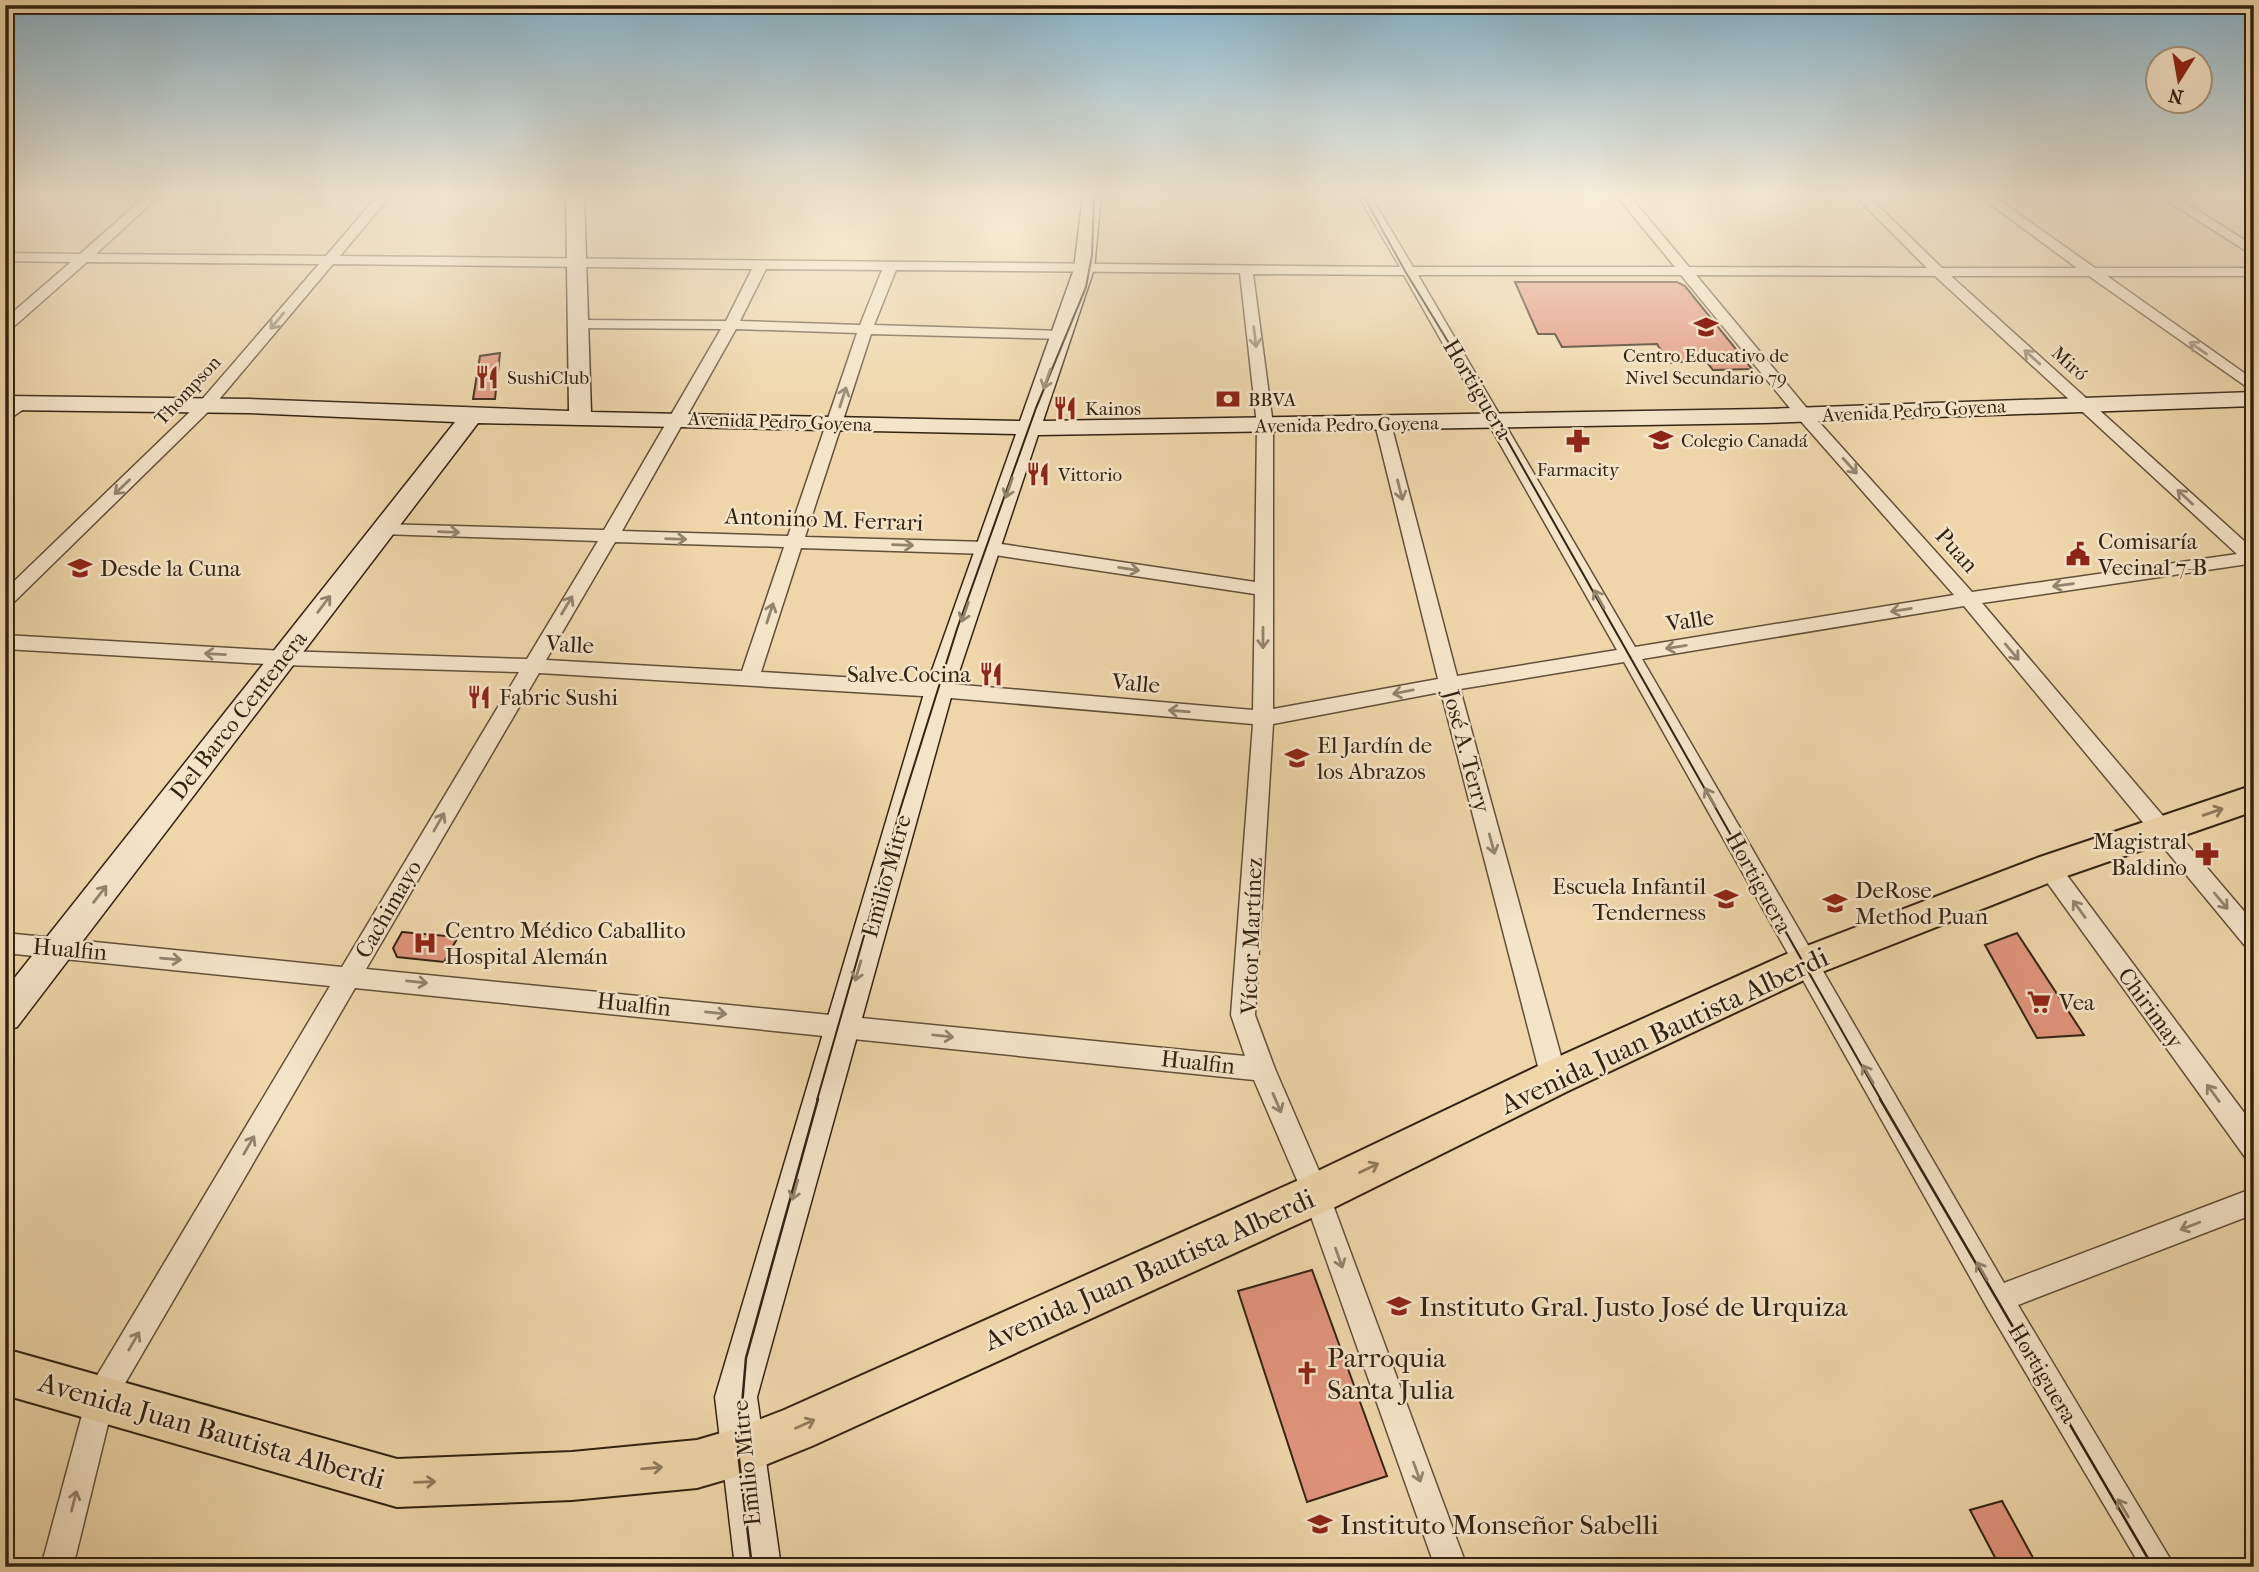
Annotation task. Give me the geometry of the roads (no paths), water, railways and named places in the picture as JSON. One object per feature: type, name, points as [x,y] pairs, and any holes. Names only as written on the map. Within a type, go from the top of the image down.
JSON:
[{"type":"main road","name":"Avenida Juan Bautista Alberdi","points":[[5,1372],[397,1483],[572,1476],[696,1464],[742,1450],[794,1429],[1315,1194],[1554,1078],[1804,963],[2049,868],[2254,798]]},
{"type":"street","points":[[5,327],[72,268]]},
{"type":"street","name":"Thompson","points":[[5,601],[213,406],[321,268]]},
{"type":"street","points":[[578,268],[580,417]]},
{"type":"street","name":"Cachimayo","points":[[57,1567],[99,1399],[679,419],[759,268]]},
{"type":"street","points":[[749,678],[865,330],[889,268]]},
{"type":"street","points":[[1022,268],[2254,272]]},
{"type":"street","name":"Hortiguera","points":[[1406,268],[1499,422],[1804,963],[1998,1299],[2158,1567]]},
{"type":"street","name":"Puan","points":[[1683,268],[1804,415],[1968,599],[2254,940]]},
{"type":"street","name":"Miró","points":[[1935,268],[2253,559]]},
{"type":"street","points":[[2086,268],[2254,387]]},
{"type":"street","name":"Emilio Mitre","points":[[758,1567],[736,1397],[939,690],[1084,269]]},
{"type":"street","name":"Víctor Martínez","points":[[1246,270],[1265,425],[1263,718],[1243,1015],[1262,1069],[1315,1194],[1451,1567]]},
{"type":"street","points":[[580,324],[731,325],[1063,335]]},
{"type":"street","name":"Avenida Pedro Goyena","points":[[11,408],[213,406],[243,411],[406,417],[471,415],[1030,428],[1804,415],[2083,402],[2254,399]]},
{"type":"street","name":"Del Barco Centenera","points":[[5,1016],[471,415]]},
{"type":"street","name":"José A. Terry","points":[[1384,424],[1449,684],[1554,1078]]},
{"type":"street","name":"Antonino M. Ferrari","points":[[380,529],[988,548],[1264,589]]},
{"type":"street","name":"Valle","points":[[5,642],[283,658],[531,666],[749,678],[939,690],[1263,718],[1449,684],[1968,599],[2253,559]]},
{"type":"street","name":"Chirimay","points":[[2049,868],[2254,1148]]},
{"type":"street","name":"Hualfin","points":[[5,943],[349,975],[1262,1069]]},
{"type":"street","points":[[1998,1299],[2254,1201]]},
{"type":"tram line","points":[[817,1100],[900,810],[957,629],[1036,408],[1086,287],[1089,268]]},
{"type":"tram line","points":[[1404,268],[1497,422],[1881,1100]]},
{"type":"tram line","points":[[752,1567],[738,1452],[746,1358],[818,1099]]},
{"type":"tram line","points":[[1880,1099],[2153,1567]]},
{"type":"place","name":"Centro Educativo de Nivel Secundario 79","points":[[1706,327]]},
{"type":"place","name":"SushiClub","points":[[487,377]]},
{"type":"place","name":"BBVA","points":[[1228,399]]},
{"type":"place","name":"Kainos","points":[[1065,408]]},
{"type":"place","name":"Colegio Canadá","points":[[1661,440]]},
{"type":"place","name":"Farmacity","points":[[1578,441]]},
{"type":"place","name":"Vittorio","points":[[1038,474]]},
{"type":"place","name":"Comisaría Vecinal 7-B","points":[[2078,554]]},
{"type":"place","name":"Desde la Cuna","points":[[80,568]]},
{"type":"place","name":"Salve Cocina","points":[[991,674]]},
{"type":"place","name":"Fabric Sushi","points":[[479,697]]},
{"type":"place","name":"El Jardín de los Abrazos","points":[[1297,758]]},
{"type":"place","name":"Magistral Baldino","points":[[2207,854]]},
{"type":"place","name":"Escuela Infantil Tenderness","points":[[1726,899]]},
{"type":"place","name":"DeRose Method Puan","points":[[1835,903]]},
{"type":"place","name":"Centro Médico Caballito Hospital Alemán","points":[[425,943]]},
{"type":"place","name":"Vea","points":[[2039,1002]]},
{"type":"place","name":"Instituto Gral. Justo José de Urquiza","points":[[1399,1306]]},
{"type":"place","name":"Parroquia Santa Julia","points":[[1307,1373]]},
{"type":"place","name":"Instituto Monseñor Sabelli","points":[[1320,1524]]}]
